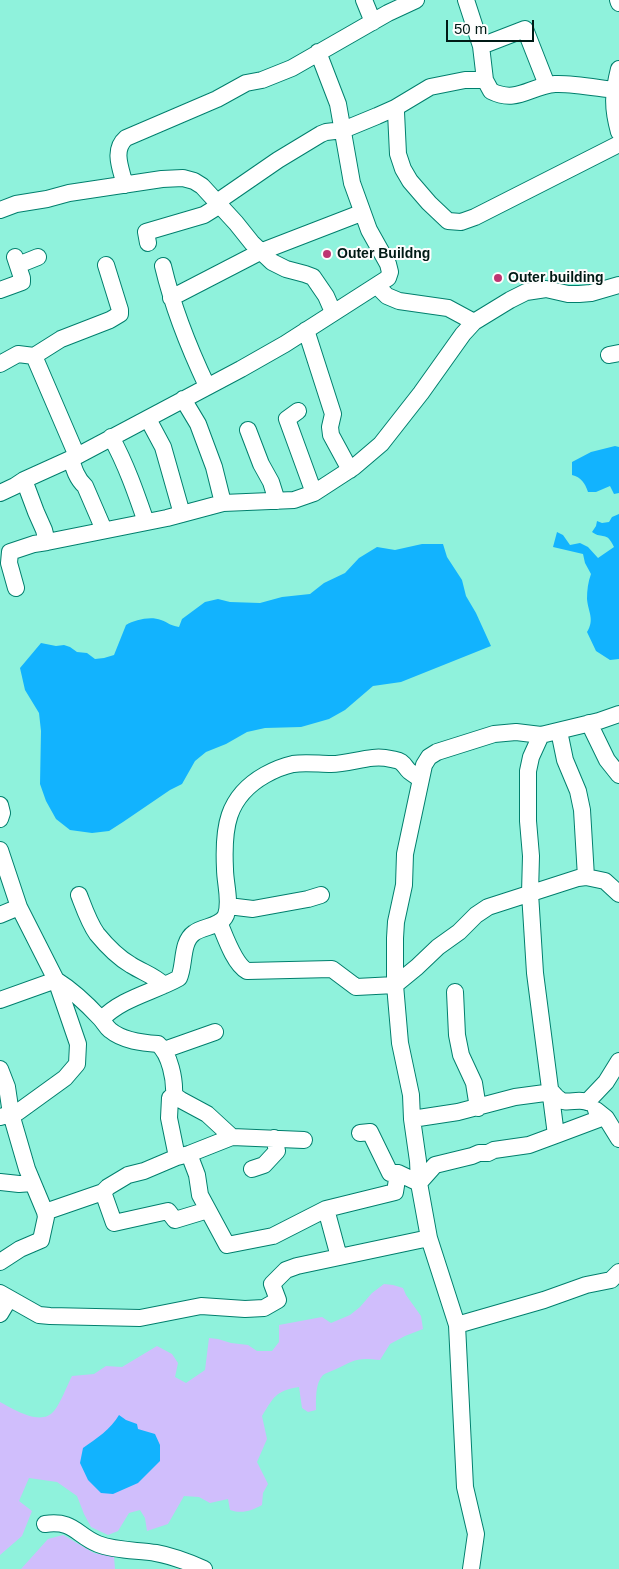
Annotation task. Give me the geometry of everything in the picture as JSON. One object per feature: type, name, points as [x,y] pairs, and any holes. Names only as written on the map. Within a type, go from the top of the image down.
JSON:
[{"type":"street","points":[[364,0],[373,22]]},
{"type":"street","points":[[125,185],[118,148],[126,138],[217,99],[246,83],[286,72],[388,13],[416,0]]},
{"type":"street","points":[[466,0],[481,46],[485,80],[491,92],[506,96],[522,94],[547,85],[556,84],[615,95]]},
{"type":"street","points":[[481,46],[525,29],[547,85]]},
{"type":"street","points":[[0,493],[148,419],[277,348],[388,278],[390,272],[388,264],[369,230],[352,183],[338,104],[318,52]]},
{"type":"street","points":[[619,68],[614,116],[619,132]]},
{"type":"street","points":[[148,243],[146,232],[204,215],[278,160],[321,134],[343,130],[395,108],[430,87],[465,80],[485,80]]},
{"type":"street","points":[[395,108],[398,154],[403,169],[410,181],[429,204],[448,221],[461,222],[475,217],[619,144]]},
{"type":"street","points":[[0,210],[16,204],[69,193],[162,179],[183,178],[194,181],[202,186],[219,203],[260,252],[272,262],[313,277],[326,296],[333,312]]},
{"type":"street","points":[[171,298],[260,252],[362,212]]},
{"type":"street","points":[[0,290],[22,282],[16,261],[38,257]]},
{"type":"street","points":[[0,364],[18,354],[34,356],[61,340],[120,314],[106,265]]},
{"type":"street","points":[[163,266],[171,298],[207,386]]},
{"type":"street","points":[[16,588],[10,563],[10,552],[34,544],[182,514],[223,502],[294,500],[314,493],[350,470],[381,444],[474,322],[526,292],[546,289],[568,294],[587,293],[619,285]]},
{"type":"street","points":[[377,286],[387,296],[398,301],[448,308],[474,322]]},
{"type":"street","points":[[306,330],[333,414],[330,427],[331,435],[350,470]]},
{"type":"street","points":[[34,356],[74,457],[76,472],[80,482],[85,486],[104,530]]},
{"type":"street","points":[[184,399],[198,424],[214,468],[223,502]]},
{"type":"street","points":[[298,411],[287,419],[314,493]]},
{"type":"street","points":[[148,419],[163,447],[182,514]]},
{"type":"street","points":[[248,430],[261,464],[271,482],[277,501]]},
{"type":"street","points":[[111,438],[129,474],[146,522]]},
{"type":"street","points":[[24,480],[47,542]]},
{"type":"street","points":[[471,1569],[476,1534],[465,1487],[457,1325],[429,1238],[419,1183],[410,1095],[400,1044],[394,958],[396,922],[404,885],[407,845],[424,765],[437,752],[499,733],[516,732],[541,736],[619,714]]},
{"type":"street","points":[[589,723],[613,758],[619,775]]},
{"type":"street","points":[[559,731],[565,760],[578,791],[582,810],[586,877]]},
{"type":"street","points":[[541,736],[531,757],[528,771],[528,821],[532,856],[530,893],[535,973],[556,1135]]},
{"type":"street","points":[[102,1019],[113,1009],[125,1002],[179,978],[182,973],[188,938],[194,932],[219,922],[225,917],[228,906],[224,840],[227,821],[235,801],[258,779],[292,764],[340,764],[368,757],[379,757],[401,762],[422,780]]},
{"type":"street","points":[[0,805],[2,813],[0,819]]},
{"type":"street","points":[[0,850],[19,907],[56,980],[78,1044],[77,1064],[65,1078],[18,1112],[5,1115]]},
{"type":"street","points":[[219,922],[236,959],[247,970],[332,969],[356,987],[395,985],[438,947],[459,932],[479,912],[494,904],[586,877],[605,881],[619,894]]},
{"type":"street","points":[[79,895],[86,914],[97,934],[114,952],[131,965],[156,978],[164,985]]},
{"type":"street","points":[[228,906],[253,909],[300,901],[321,895]]},
{"type":"street","points":[[0,915],[19,907]]},
{"type":"street","points":[[0,1000],[56,980]]},
{"type":"street","points":[[56,980],[102,1019],[110,1030],[143,1044],[158,1044],[164,1050],[175,1084],[174,1095],[170,1098],[169,1118],[183,1156],[197,1175],[200,1195],[227,1245],[272,1236],[326,1209],[395,1192],[398,1173]]},
{"type":"street","points":[[456,992],[457,1035],[461,1055],[474,1082],[478,1108]]},
{"type":"street","points":[[164,1050],[215,1032]]},
{"type":"street","points":[[587,1102],[606,1082],[619,1061]]},
{"type":"street","points":[[0,1071],[7,1087],[5,1115],[46,1217],[42,1240],[20,1249],[0,1262]]},
{"type":"street","points":[[550,1090],[560,1100],[566,1102],[582,1100],[587,1102],[604,1117],[619,1139]]},
{"type":"street","points":[[412,1119],[478,1108],[515,1097],[545,1093],[550,1090]]},
{"type":"street","points":[[174,1095],[207,1114],[232,1137]]},
{"type":"street","points":[[419,1183],[435,1165],[472,1156],[479,1152],[529,1145],[604,1117]]},
{"type":"street","points":[[360,1133],[370,1132],[390,1173],[398,1173],[419,1183]]},
{"type":"street","points":[[45,1212],[103,1192],[128,1175],[144,1171],[232,1137],[304,1140]]},
{"type":"street","points":[[252,1169],[264,1165],[277,1151],[274,1138]]},
{"type":"street","points":[[0,1182],[32,1183]]},
{"type":"street","points":[[103,1192],[113,1222],[115,1223],[168,1211],[175,1220],[208,1210]]},
{"type":"street","points":[[326,1209],[339,1256]]},
{"type":"street","points":[[0,1314],[5,1296],[39,1315],[50,1316],[140,1318],[201,1306],[245,1309],[264,1308],[278,1300],[272,1284],[286,1270],[339,1256],[429,1238]]},
{"type":"street","points":[[457,1325],[616,1277]]},
{"type":"street","points":[[45,1524],[66,1525],[96,1543],[105,1546],[157,1553],[180,1565],[204,1569]]},
{"type":"shaded area","points":[[384,1284],[403,1288],[421,1316],[423,1329],[390,1344],[380,1360],[356,1360],[323,1375],[317,1387],[316,1410],[308,1412],[302,1408],[299,1387],[276,1396],[262,1416],[267,1439],[257,1462],[268,1484],[263,1493],[262,1505],[239,1512],[230,1510],[228,1499],[210,1503],[199,1497],[184,1496],[168,1524],[147,1531],[145,1518],[140,1510],[129,1513],[118,1531],[108,1535],[91,1527],[77,1496],[57,1482],[29,1478],[19,1501],[32,1511],[22,1536],[0,1555],[0,1402],[27,1415],[42,1417],[48,1415],[59,1404],[72,1376],[94,1374],[106,1366],[122,1367],[157,1346],[172,1354],[178,1363],[175,1377],[186,1383],[205,1370],[209,1338],[248,1345],[257,1351],[272,1351],[279,1342],[279,1325],[322,1317],[331,1323],[350,1315]]},
{"type":"shaded area","points":[[63,1535],[94,1553],[114,1557],[115,1569],[21,1569],[48,1539]]},
{"type":"water","points":[[615,446],[619,447],[619,493],[614,494],[610,486],[596,492],[588,492],[582,481],[572,475],[572,462],[591,452]]},
{"type":"water","points":[[619,514],[619,659],[610,660],[596,651],[587,632],[591,623],[587,599],[591,574],[583,554],[553,547],[557,532],[563,535],[570,545],[580,543],[588,547],[598,558],[614,547],[609,539],[592,532],[597,521],[602,523],[609,522],[612,517]]},
{"type":"water","points":[[422,544],[443,544],[447,557],[462,580],[466,596],[491,646],[401,682],[373,686],[345,710],[329,719],[301,727],[265,728],[247,732],[226,744],[206,752],[195,761],[182,784],[109,831],[92,833],[70,830],[56,819],[46,801],[40,784],[41,731],[39,713],[25,690],[20,668],[41,643],[56,646],[64,645],[77,652],[87,653],[95,659],[104,658],[114,655],[126,625],[134,622],[143,619],[157,619],[179,627],[182,619],[205,602],[218,599],[230,602],[260,603],[282,597],[310,594],[324,583],[345,573],[359,558],[377,547],[395,550]]},
{"type":"water","points":[[119,1415],[137,1424],[138,1429],[155,1434],[160,1445],[160,1461],[138,1483],[113,1494],[101,1493],[88,1480],[80,1463],[83,1448],[108,1429]]},
{"type":"place","name":"Outer Buildng","points":[[327,254]]},
{"type":"place","name":"Outer building","points":[[498,278]]}]
